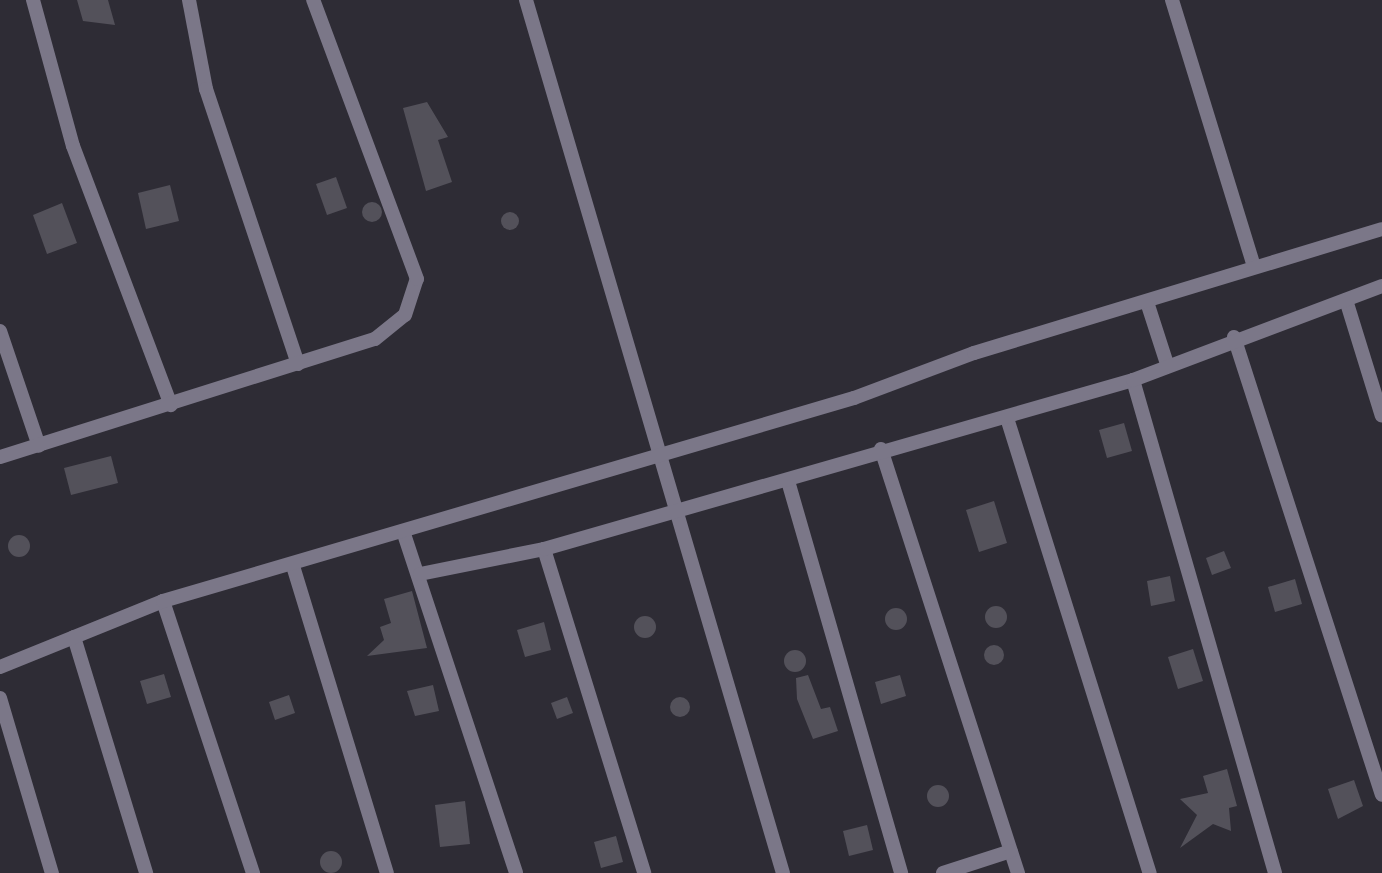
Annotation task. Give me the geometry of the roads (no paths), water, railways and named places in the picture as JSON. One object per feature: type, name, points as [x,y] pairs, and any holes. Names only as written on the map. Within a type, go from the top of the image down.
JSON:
[{"type":"street","points":[[33,0],[73,146],[171,405]]},
{"type":"street","points":[[189,0],[205,89],[299,364]]},
{"type":"street","points":[[0,457],[375,339],[405,315],[416,279],[313,0]]},
{"type":"street","points":[[526,0],[783,873]]},
{"type":"street","points":[[1172,0],[1254,266]]},
{"type":"street","points":[[0,667],[163,601],[293,566],[660,453],[854,398],[974,353],[1382,229]]},
{"type":"street","points":[[420,574],[544,549],[677,506],[788,481],[881,449],[1007,418],[1133,380],[1234,337],[1382,286]]},
{"type":"street","points":[[1346,300],[1382,416]]},
{"type":"street","points":[[1147,302],[1167,364]]},
{"type":"street","points":[[0,331],[39,446]]},
{"type":"street","points":[[1234,337],[1382,795]]},
{"type":"street","points":[[1133,380],[1275,873]]},
{"type":"street","points":[[1007,418],[1150,873]]},
{"type":"street","points":[[881,449],[1018,873]]},
{"type":"street","points":[[788,481],[901,873]]},
{"type":"street","points":[[403,531],[420,574],[516,873]]},
{"type":"street","points":[[544,549],[645,873]]},
{"type":"street","points":[[293,566],[387,873]]},
{"type":"street","points":[[163,601],[253,873]]},
{"type":"street","points":[[74,637],[146,873]]},
{"type":"street","points":[[0,698],[52,873]]},
{"type":"street","points":[[943,873],[1011,851]]}]
